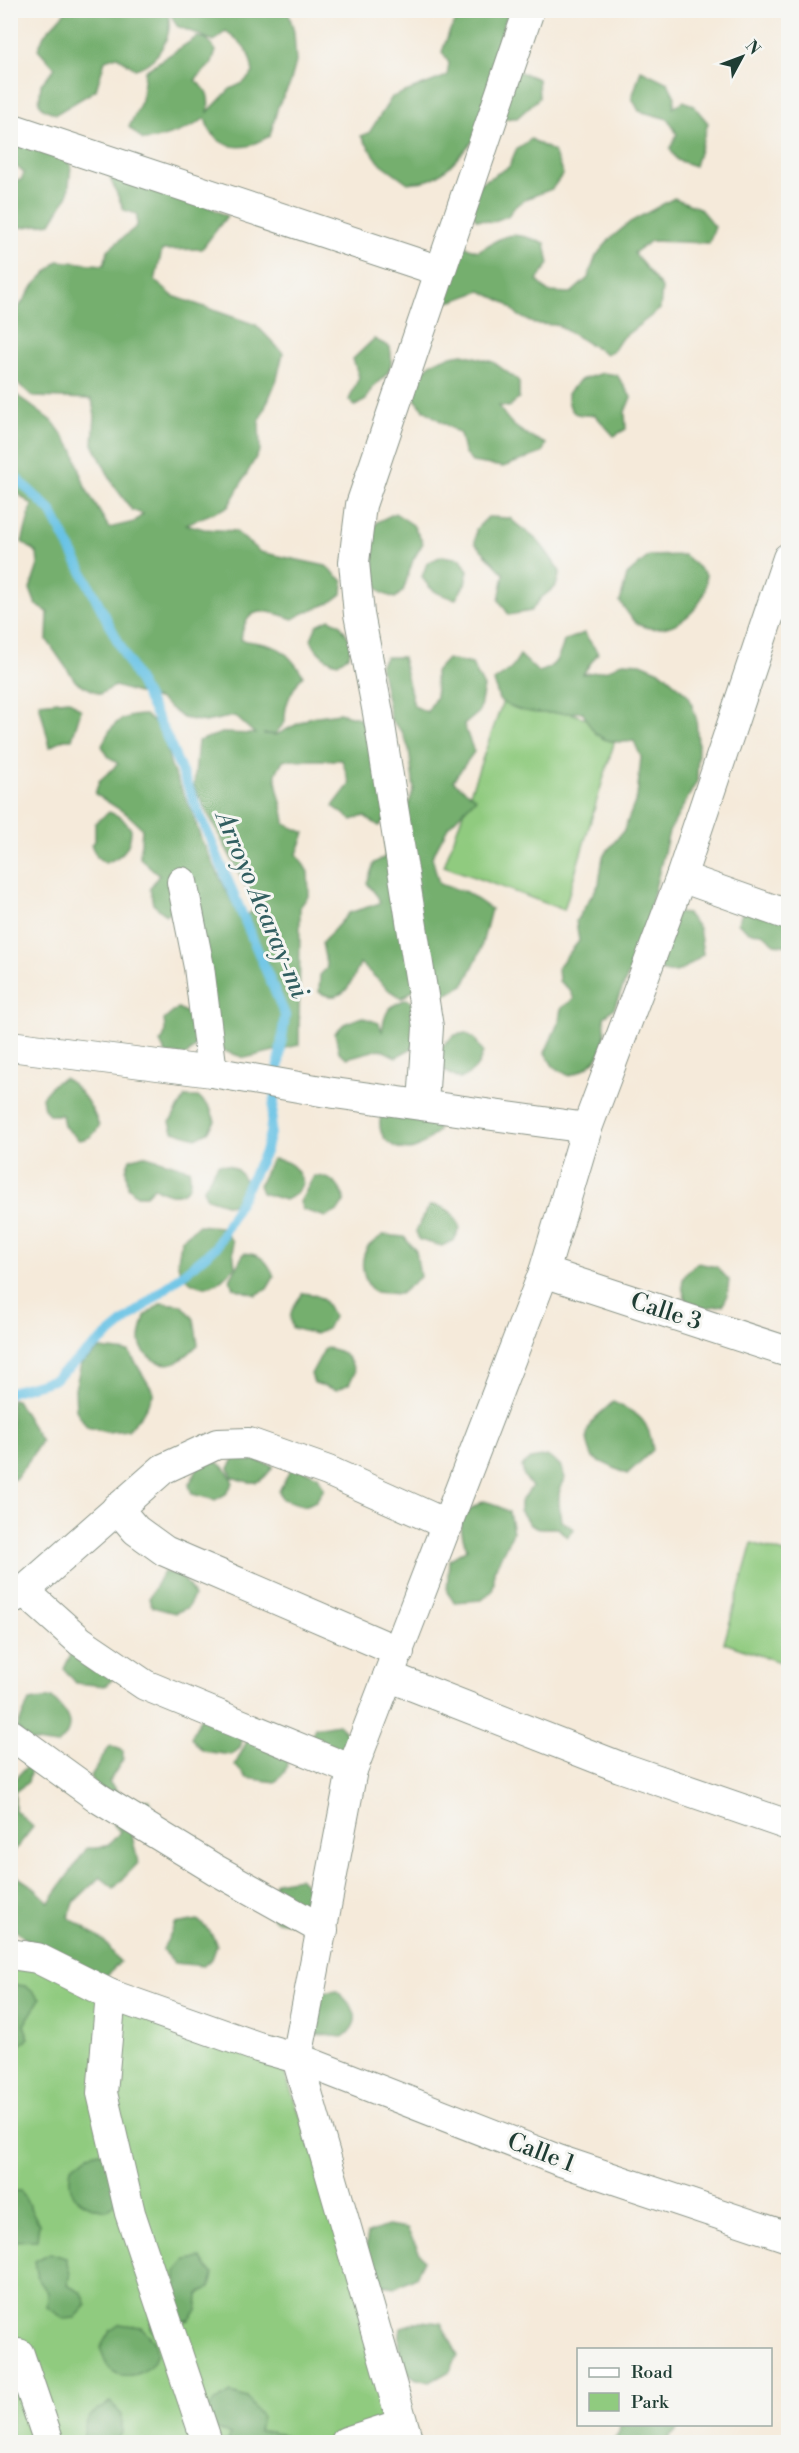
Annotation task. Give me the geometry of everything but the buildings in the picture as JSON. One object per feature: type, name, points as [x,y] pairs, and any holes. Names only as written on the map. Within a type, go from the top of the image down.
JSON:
[{"type":"street","points":[[423,1104],[428,1027],[378,713],[359,614],[354,562],[362,505],[529,10]]},
{"type":"street","points":[[10,128],[440,271]]},
{"type":"street","points":[[346,2442],[405,2433],[297,2058],[352,1770],[544,1272],[587,1128],[681,877],[789,558]]},
{"type":"street","points":[[681,877],[789,915]]},
{"type":"street","points":[[182,882],[199,967],[212,1072]]},
{"type":"street","points":[[10,1046],[212,1072],[327,1092],[587,1128]]},
{"type":"street","name":"Calle 3","points":[[544,1272],[789,1352]]},
{"type":"street","points":[[352,1770],[145,1685],[17,1595],[163,1469],[217,1444],[249,1443],[328,1471],[448,1525]]},
{"type":"street","points":[[117,1508],[136,1530],[165,1551],[394,1664],[620,1767],[789,1825]]},
{"type":"street","points":[[10,1734],[100,1798],[216,1870],[323,1930]]},
{"type":"street","name":"Calle 1","points":[[10,1934],[24,1956],[111,1995],[258,2047],[297,2058],[558,2160],[789,2237]]},
{"type":"street","points":[[111,1995],[102,2093],[130,2213],[207,2442]]},
{"type":"street","points":[[19,2354],[49,2442]]},
{"type":"green space","points":[[67,10],[167,11],[169,28],[158,54],[144,66],[135,69],[117,56],[105,60],[96,90],[56,114],[44,109],[39,103],[41,84],[55,68],[38,49],[44,35]]},
{"type":"green space","points":[[470,10],[509,11],[499,39],[501,56],[520,72],[538,79],[539,98],[517,118],[504,119],[492,124],[442,172],[428,180],[408,183],[379,162],[361,136],[369,133],[392,97],[447,76],[449,63],[442,52],[450,30],[463,12]]},
{"type":"green space","points":[[169,11],[288,11],[294,32],[296,62],[290,84],[278,106],[270,136],[248,146],[232,146],[215,137],[205,118],[184,130],[150,140],[143,140],[129,127],[142,100],[145,71],[197,37],[207,39],[216,51],[212,63],[195,80],[207,94],[208,112],[230,89],[243,83],[253,73],[245,48],[226,31],[214,41],[177,26]]},
{"type":"green space","points":[[641,70],[668,83],[675,97],[673,108],[684,101],[693,105],[708,123],[695,166],[677,160],[670,149],[677,134],[668,119],[639,111],[632,98]]},
{"type":"green space","points":[[11,123],[55,146],[71,166],[68,195],[51,223],[11,229],[10,181],[21,180],[24,173],[11,162]]},
{"type":"green space","points":[[531,139],[554,152],[563,174],[552,189],[528,198],[514,207],[508,216],[492,222],[476,219],[470,208],[479,184],[509,167],[516,150]]},
{"type":"green space","points":[[124,163],[227,216],[202,249],[162,250],[155,281],[173,296],[256,325],[283,353],[277,379],[259,422],[260,450],[228,507],[186,524],[204,529],[235,531],[260,552],[326,566],[343,581],[342,594],[336,599],[293,619],[274,613],[258,612],[247,620],[241,640],[277,648],[289,657],[303,675],[290,697],[285,722],[275,734],[263,734],[276,735],[311,717],[339,713],[359,718],[392,758],[393,812],[379,826],[364,816],[352,820],[333,806],[350,784],[342,760],[283,760],[277,771],[277,784],[285,824],[305,833],[297,854],[308,872],[309,895],[300,907],[299,1045],[245,1058],[221,1050],[180,919],[171,911],[166,915],[153,904],[150,888],[159,875],[140,858],[142,828],[127,814],[95,794],[99,781],[118,764],[108,756],[102,746],[109,731],[123,719],[145,715],[163,730],[171,767],[192,812],[201,839],[241,920],[260,905],[245,884],[194,787],[198,741],[222,733],[255,734],[235,716],[205,722],[183,718],[160,700],[115,686],[100,694],[76,682],[47,640],[48,612],[36,605],[30,589],[38,565],[37,553],[22,542],[32,505],[11,488],[10,390],[54,423],[74,451],[85,487],[109,528],[134,522],[143,514],[132,510],[113,484],[93,444],[95,416],[92,399],[34,397],[11,378],[11,319],[34,285],[58,261],[104,265],[108,250],[137,226],[137,214],[124,210],[110,178]]},
{"type":"green space","points":[[674,198],[699,208],[715,227],[709,243],[651,241],[634,253],[662,288],[660,309],[621,339],[614,350],[606,354],[557,325],[535,324],[519,316],[506,303],[481,291],[456,300],[441,302],[461,245],[478,251],[510,235],[545,243],[549,264],[537,280],[548,292],[571,293],[588,278],[596,256],[611,238],[630,222]]},
{"type":"green space","points":[[374,339],[390,347],[390,367],[370,391],[366,400],[355,406],[349,400],[359,377],[353,359]]},
{"type":"green space","points":[[463,354],[493,362],[519,381],[519,398],[509,407],[499,406],[519,430],[546,444],[542,453],[503,467],[472,462],[464,452],[460,434],[424,410],[411,394],[420,376],[430,365],[444,358]]},
{"type":"green space","points":[[603,373],[617,375],[631,397],[625,412],[626,429],[614,436],[595,415],[574,413],[569,406],[568,393],[580,380]]},
{"type":"green space","points":[[395,513],[413,525],[423,543],[413,560],[403,591],[395,598],[382,593],[377,588],[371,535],[377,522]]},
{"type":"green space","points":[[488,517],[510,518],[537,540],[560,572],[556,586],[541,598],[531,611],[509,615],[499,600],[504,574],[475,543],[476,529]]},
{"type":"green space","points":[[684,555],[706,574],[705,591],[693,611],[686,618],[668,627],[648,627],[638,624],[620,602],[627,575],[649,556]]},
{"type":"green space","points":[[442,556],[461,559],[468,571],[465,584],[456,599],[436,592],[422,577],[427,563]]},
{"type":"green space","points":[[329,619],[340,624],[352,643],[349,655],[338,663],[321,654],[311,639],[317,625]]},
{"type":"green space","points":[[584,633],[598,653],[583,674],[608,670],[623,662],[641,663],[662,672],[689,696],[696,718],[697,781],[669,832],[651,904],[650,924],[667,912],[687,914],[699,928],[703,954],[685,968],[671,972],[656,968],[636,956],[614,1008],[604,1017],[605,1038],[600,1054],[588,1066],[569,1076],[553,1066],[545,1053],[559,1021],[561,1008],[574,999],[570,990],[559,981],[558,967],[579,941],[576,921],[599,884],[603,856],[624,830],[637,797],[641,757],[634,741],[616,742],[596,734],[583,712],[540,713],[509,706],[499,700],[494,681],[511,669],[520,655],[538,672],[549,668],[558,657],[564,641]]},
{"type":"green space","points":[[386,657],[402,657],[414,706],[427,712],[436,697],[435,672],[447,659],[472,664],[484,687],[479,712],[464,725],[474,752],[453,781],[476,798],[448,827],[432,857],[439,884],[466,892],[491,909],[480,952],[464,985],[442,997],[419,986],[402,998],[390,991],[360,963],[354,978],[341,994],[327,996],[319,992],[320,975],[327,968],[322,943],[349,913],[380,903],[367,883],[374,863],[385,857],[386,836],[405,814],[414,789],[409,749],[402,732],[391,720],[380,665]]},
{"type":"green space","points":[[507,690],[618,730],[564,910],[444,866]]},
{"type":"green space","points":[[69,700],[81,710],[72,739],[64,739],[50,747],[39,703]]},
{"type":"green space","points":[[109,812],[121,817],[131,829],[131,835],[125,850],[117,858],[105,863],[97,857],[91,845],[95,841],[95,823]]},
{"type":"green space","points":[[743,910],[788,914],[788,946],[775,944],[762,933],[749,932],[738,923]]},
{"type":"green space","points":[[407,999],[421,1009],[421,1043],[396,1057],[380,1049],[347,1058],[339,1052],[335,1033],[344,1024],[362,1017],[379,1023],[382,1031],[388,1010]]},
{"type":"green space","points":[[178,1008],[189,1014],[200,1025],[194,1048],[187,1055],[166,1054],[160,1042],[165,1035],[164,1020]]},
{"type":"green space","points":[[466,1033],[475,1039],[483,1052],[475,1069],[460,1079],[443,1068],[440,1060],[441,1047],[455,1035]]},
{"type":"green space","points":[[64,1078],[86,1099],[99,1126],[89,1138],[79,1140],[64,1126],[62,1115],[50,1115],[44,1109],[42,1097],[54,1083]]},
{"type":"green space","points":[[185,1097],[198,1097],[210,1108],[215,1121],[208,1132],[196,1138],[173,1131],[170,1122]]},
{"type":"green space","points":[[384,1102],[434,1105],[438,1131],[414,1149],[407,1150],[394,1146],[384,1138],[381,1132],[380,1120]]},
{"type":"green space","points":[[143,1155],[189,1169],[189,1185],[186,1190],[175,1194],[154,1187],[146,1195],[137,1195],[128,1187],[126,1169],[130,1159]]},
{"type":"green space","points":[[272,1159],[292,1165],[303,1183],[296,1194],[285,1200],[262,1193],[259,1185]]},
{"type":"green space","points":[[218,1164],[233,1167],[243,1178],[248,1188],[241,1200],[229,1205],[207,1198],[203,1190]]},
{"type":"green space","points":[[314,1176],[334,1182],[345,1200],[338,1211],[326,1217],[303,1210],[300,1202]]},
{"type":"green space","points":[[430,1205],[450,1211],[460,1229],[454,1240],[442,1246],[419,1240],[416,1231]]},
{"type":"green space","points":[[199,1225],[220,1227],[232,1241],[235,1267],[217,1283],[204,1286],[186,1279],[179,1268],[178,1259],[182,1239]]},
{"type":"green space","points":[[383,1235],[404,1237],[416,1251],[420,1277],[400,1294],[374,1292],[363,1271],[363,1258],[369,1245]]},
{"type":"green space","points":[[244,1253],[263,1259],[274,1277],[267,1289],[256,1295],[233,1288],[230,1279]]},
{"type":"green space","points":[[697,1263],[717,1267],[729,1280],[727,1297],[723,1305],[703,1308],[687,1303],[682,1285],[684,1277]]},
{"type":"green space","points":[[303,1293],[319,1297],[328,1307],[333,1317],[327,1329],[315,1334],[292,1328],[291,1313]]},
{"type":"green space","points":[[161,1303],[182,1305],[194,1319],[198,1345],[185,1357],[168,1364],[149,1357],[141,1346],[140,1340],[145,1316]]},
{"type":"green space","points":[[325,1348],[344,1354],[355,1372],[349,1384],[337,1390],[314,1383],[311,1374]]},
{"type":"green space","points":[[100,1349],[129,1352],[154,1393],[142,1414],[128,1430],[107,1432],[87,1427],[76,1410],[75,1389],[81,1364]]},
{"type":"green space","points":[[11,1399],[16,1400],[41,1441],[15,1479],[11,1479]]},
{"type":"green space","points":[[613,1402],[642,1419],[649,1431],[653,1450],[627,1474],[593,1458],[587,1439],[587,1432],[593,1420]]},
{"type":"green space","points":[[237,1454],[273,1466],[269,1473],[256,1482],[239,1480],[232,1477],[229,1468]]},
{"type":"green space","points":[[547,1456],[560,1465],[565,1478],[559,1493],[561,1520],[574,1529],[567,1537],[558,1528],[540,1528],[530,1525],[520,1510],[520,1502],[532,1487],[524,1476],[522,1466],[531,1459]]},
{"type":"green space","points":[[202,1459],[222,1465],[233,1483],[226,1494],[215,1500],[192,1494],[189,1485]]},
{"type":"green space","points":[[293,1465],[318,1476],[324,1489],[316,1501],[305,1506],[282,1499],[279,1491]]},
{"type":"green space","points":[[484,1501],[509,1512],[513,1532],[494,1571],[492,1591],[482,1600],[454,1602],[447,1592],[449,1560],[467,1549],[462,1533],[462,1520],[469,1510]]},
{"type":"green space","points":[[752,1543],[788,1554],[788,1665],[724,1643]]},
{"type":"green space","points":[[163,1572],[183,1578],[189,1586],[194,1596],[187,1608],[175,1613],[152,1607],[149,1598]]},
{"type":"green space","points":[[76,1643],[113,1679],[105,1686],[76,1683],[64,1669]]},
{"type":"green space","points":[[52,1698],[66,1715],[69,1727],[67,1733],[57,1745],[29,1741],[17,1728],[29,1701]]},
{"type":"green space","points":[[203,1712],[244,1734],[240,1748],[231,1755],[203,1751],[191,1738]]},
{"type":"green space","points":[[338,1724],[350,1736],[356,1750],[303,1754],[315,1728]]},
{"type":"green space","points":[[248,1739],[282,1746],[287,1766],[275,1782],[247,1778],[235,1765]]},
{"type":"green space","points":[[110,1745],[123,1751],[123,1759],[109,1782],[126,1797],[149,1800],[156,1814],[131,1831],[138,1863],[114,1888],[100,1877],[75,1901],[68,1917],[105,1942],[120,1962],[106,1977],[29,1942],[11,1926],[10,1863],[12,1873],[32,1886],[49,1902],[87,1848],[103,1847],[114,1839],[121,1830],[118,1830],[104,1812],[91,1776]]},
{"type":"green space","points":[[27,1766],[31,1770],[28,1782],[15,1792],[15,1810],[33,1827],[11,1855],[11,1783]]},
{"type":"green space","points":[[299,1878],[311,1890],[317,1904],[304,1924],[275,1921],[264,1908],[276,1882]]},
{"type":"green space","points":[[198,1920],[210,1932],[217,1945],[212,1959],[203,1966],[175,1963],[163,1950],[175,1924]]},
{"type":"green space","points":[[11,1939],[281,2063],[420,2442],[11,2442]]},
{"type":"green space","points":[[10,1984],[26,1986],[40,1999],[24,2025],[29,2038],[16,2049],[11,2045]]},
{"type":"green space","points":[[337,1991],[355,2013],[354,2025],[343,2037],[315,2034],[315,1994]]},
{"type":"green space","points":[[99,2152],[115,2157],[120,2197],[107,2210],[82,2203],[70,2186],[71,2167],[89,2155]]},
{"type":"green space","points":[[10,2191],[21,2191],[39,2224],[37,2240],[11,2241]]},
{"type":"green space","points":[[387,2226],[407,2229],[424,2260],[416,2277],[396,2287],[383,2285],[375,2280],[367,2260],[368,2233]]},
{"type":"green space","points":[[50,2253],[66,2258],[70,2274],[67,2285],[82,2293],[87,2305],[75,2318],[65,2319],[47,2307],[48,2293],[38,2279],[35,2261]]},
{"type":"green space","points":[[201,2258],[213,2274],[210,2287],[198,2295],[197,2311],[189,2320],[179,2322],[159,2337],[151,2330],[151,2317],[178,2283],[176,2272],[186,2260]]},
{"type":"green space","points":[[421,2321],[441,2323],[458,2355],[450,2371],[430,2382],[417,2379],[409,2374],[400,2355],[401,2327]]},
{"type":"green space","points":[[120,2324],[141,2327],[154,2341],[155,2359],[144,2371],[127,2375],[118,2374],[110,2369],[106,2362],[100,2348],[110,2331]]},
{"type":"green space","points":[[231,2393],[247,2398],[262,2417],[259,2431],[271,2431],[288,2437],[290,2442],[228,2442],[230,2435],[215,2428],[206,2417],[212,2404]]},
{"type":"green space","points":[[110,2402],[122,2415],[122,2433],[114,2442],[76,2442],[84,2437],[85,2425],[91,2416]]},
{"type":"green space","points":[[620,2426],[681,2426],[665,2442],[612,2442],[619,2432]]},
{"type":"waterway","name":"Arroyo Acaray-mi","points":[[10,472],[51,511],[166,735],[285,1015],[270,1133],[265,1152],[216,1247],[53,1380],[10,1392]]}]
